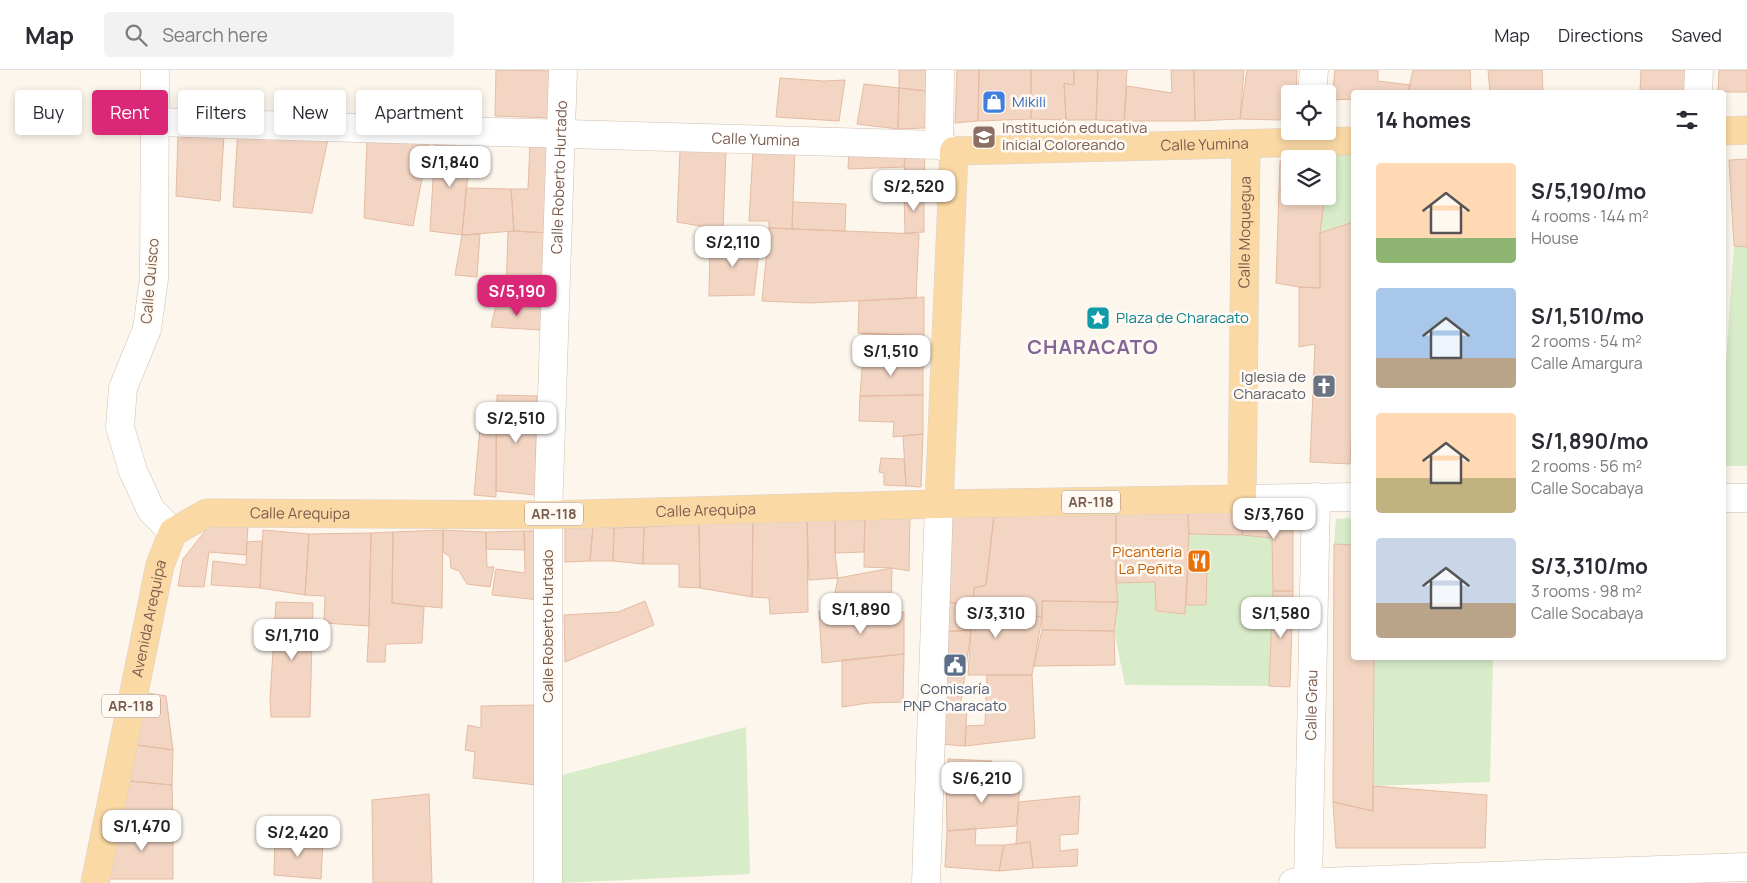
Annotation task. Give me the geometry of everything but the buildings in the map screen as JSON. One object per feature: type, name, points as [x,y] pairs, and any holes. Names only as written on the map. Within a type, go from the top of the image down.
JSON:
[{"type":"main road","points":[[1726,131],[1747,130]]},
{"type":"main road","name":"Calle Yumina","points":[[1336,138],[1351,140]]},
{"type":"main road","name":"Calle Yumina","points":[[946,148],[1246,144],[1281,140]]},
{"type":"main road","name":"Calle Moquegua","points":[[1242,499],[1246,144]]},
{"type":"main road","points":[[939,504],[946,148]]},
{"type":"main road","name":"Calle Arequipa","points":[[173,532],[207,513],[548,515],[939,504],[1242,499]]},
{"type":"main road","name":"Avenida Arequipa","points":[[95,883],[160,565],[173,532]]},
{"type":"street","name":"Calle Quisco","points":[[156,70],[156,90]]},
{"type":"street","name":"Calle Roberto Hurtado","points":[[548,883],[548,515],[563,70]]},
{"type":"street","points":[[940,70],[946,148]]},
{"type":"street","points":[[1313,85],[1314,70]]},
{"type":"street","points":[[1698,90],[1699,70]]},
{"type":"street","name":"Calle Yumina","points":[[168,122],[946,148]]},
{"type":"street","name":"Calle Quisco","points":[[156,135],[154,279],[147,329],[123,388],[120,427],[133,471],[152,510],[173,532]]},
{"type":"street","name":"Calle Grau","points":[[1308,883],[1316,497]]},
{"type":"street","points":[[1242,499],[1351,497]]},
{"type":"street","points":[[1726,498],[1747,498]]},
{"type":"street","points":[[926,883],[939,504]]},
{"type":"street","points":[[1293,883],[1681,876],[1747,867]]},
{"type":"green space","points":[[1326,142],[1351,142],[1351,223],[1320,233],[1324,205],[1336,205],[1336,150],[1326,150]]},
{"type":"green space","points":[[1734,246],[1747,247],[1747,466],[1726,466],[1726,362]]},
{"type":"green space","points":[[1351,518],[1351,545],[1334,544],[1336,519]]},
{"type":"green space","points":[[1189,534],[1242,535],[1272,538],[1273,591],[1269,686],[1125,685],[1114,631],[1118,602],[1116,583],[1155,582],[1156,612],[1185,614],[1186,605],[1206,605],[1207,571],[1188,568]]},
{"type":"green space","points":[[1374,660],[1493,660],[1490,782],[1373,786]]},
{"type":"green space","points":[[746,727],[750,874],[562,883],[562,775]]},
{"type":"place","name":"Mikili","points":[[994,102]]},
{"type":"place","name":"Institución educativa inicial Coloreando","points":[[984,137]]},
{"type":"place","name":"Plaza de Characato","points":[[1098,318]]},
{"type":"place","name":"Iglesia de Characato","points":[[1324,386]]},
{"type":"place","name":"Picanteria La Peñita","points":[[1199,561]]},
{"type":"place","name":"Comisaría PNP Characato","points":[[955,665]]},
{"type":"district","name":"CHARACATO","points":[[1093,347]]}]
